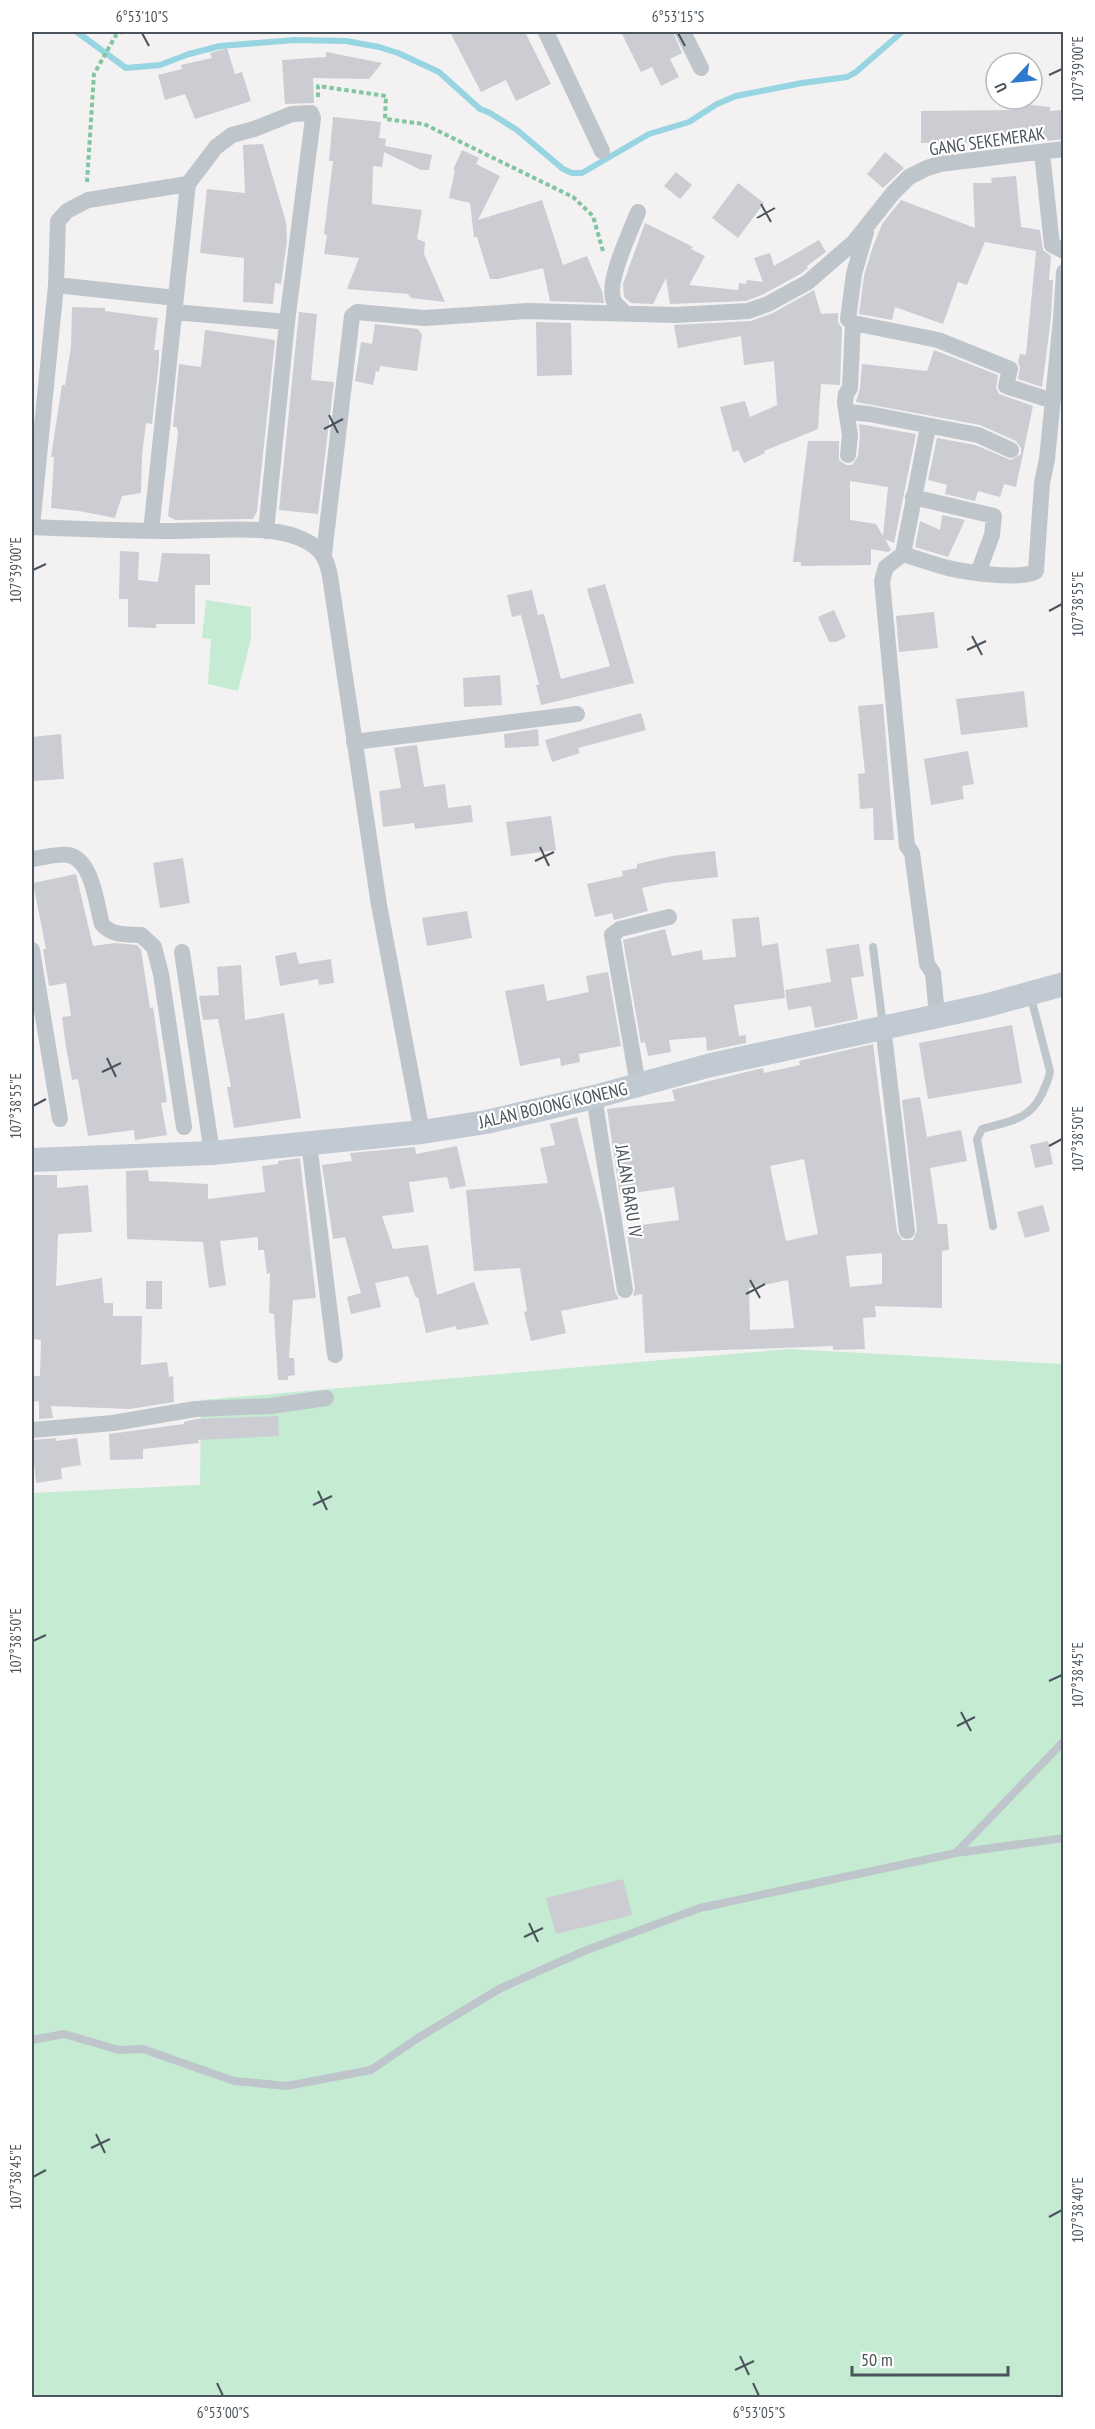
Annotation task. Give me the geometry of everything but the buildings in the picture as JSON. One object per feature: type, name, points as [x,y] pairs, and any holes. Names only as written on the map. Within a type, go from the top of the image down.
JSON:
[{"type":"street","points":[[546,32],[602,151]]},
{"type":"street","points":[[683,32],[701,68]]},
{"type":"street","points":[[150,531],[188,184],[216,147],[232,135],[292,114],[310,113],[311,129],[287,322],[266,531]]},
{"type":"street","name":"GANG SEKEMERAK","points":[[324,554],[352,316],[357,312],[424,318],[527,311],[676,315],[734,312],[768,304],[808,282],[854,242],[893,193],[909,177],[927,168],[940,164],[1064,149]]},
{"type":"street","points":[[1042,153],[1052,245],[1064,251]]},
{"type":"street","points":[[188,184],[88,200],[67,212],[58,222],[56,285],[32,527],[150,531],[266,531],[295,536],[311,543],[324,554],[330,576],[380,905],[422,1132]]},
{"type":"street","points":[[624,312],[615,302],[612,289],[616,270],[638,212]]},
{"type":"street","points":[[868,225],[854,274],[848,319],[938,340],[973,353],[1010,369],[1006,387],[1053,401]]},
{"type":"street","points":[[903,554],[950,568],[978,573],[1025,575],[1036,571],[1042,483],[1053,401],[1060,369],[1064,272]]},
{"type":"street","points":[[56,285],[287,322]]},
{"type":"street","points":[[848,455],[850,435],[845,403],[846,394],[850,388],[853,322]]},
{"type":"street","points":[[848,412],[978,435],[1011,450]]},
{"type":"street","points":[[928,427],[903,554],[886,567],[882,581],[907,846],[912,853],[927,964],[933,973],[937,1015]]},
{"type":"street","points":[[914,497],[994,516],[992,534],[978,573]]},
{"type":"street","points":[[354,742],[578,714]]},
{"type":"street","points":[[32,859],[68,855],[81,861],[88,874],[102,924],[107,930],[116,934],[141,935],[154,947],[161,974],[184,1127]]},
{"type":"street","points":[[638,1085],[612,935],[620,929],[669,917]]},
{"type":"street","points":[[32,950],[60,1119]]},
{"type":"street","points":[[182,952],[212,1153]]},
{"type":"street","name":"JALAN BOJONG KONENG","points":[[32,1160],[212,1153],[422,1132],[509,1117],[594,1097],[711,1065],[1030,994],[1064,984]]},
{"type":"street","points":[[883,1026],[907,1231]]},
{"type":"street","name":"JALAN BARU IV","points":[[594,1097],[625,1290]]},
{"type":"street","points":[[309,1143],[335,1354]]},
{"type":"street","points":[[32,1430],[113,1423],[195,1409],[271,1406],[326,1398]]},
{"type":"lane","points":[[873,947],[883,1026]]},
{"type":"lane","points":[[993,1226],[978,1134],[982,1129],[1026,1115],[1032,1110],[1049,1078],[1050,1071],[1030,994]]},
{"type":"lane","points":[[956,1853],[1064,1741]]},
{"type":"lane","points":[[32,2040],[64,2034],[119,2050],[143,2049],[234,2081],[287,2086],[371,2070],[418,2038],[500,1989],[584,1951],[689,1912],[956,1853],[1064,1838]]},
{"type":"path","points":[[88,200],[86,190],[94,74],[116,35],[122,32]]},
{"type":"path","points":[[310,113],[318,102],[318,86],[386,96],[385,119],[424,124],[573,197],[593,216],[604,256]]},
{"type":"green space","points":[[206,600],[251,607],[251,639],[238,691],[208,684],[211,639],[202,638]]},
{"type":"green space","points":[[789,1349],[1063,1364],[1063,2397],[32,2397],[32,1493],[200,1485],[201,1400]]},
{"type":"waterway","points":[[77,32],[126,68],[160,65],[220,46],[295,40],[346,41],[379,47],[439,72],[480,109],[517,130],[563,169],[572,173],[582,173],[649,134],[689,122],[717,104],[736,96],[847,77],[856,72],[902,32]]}]
